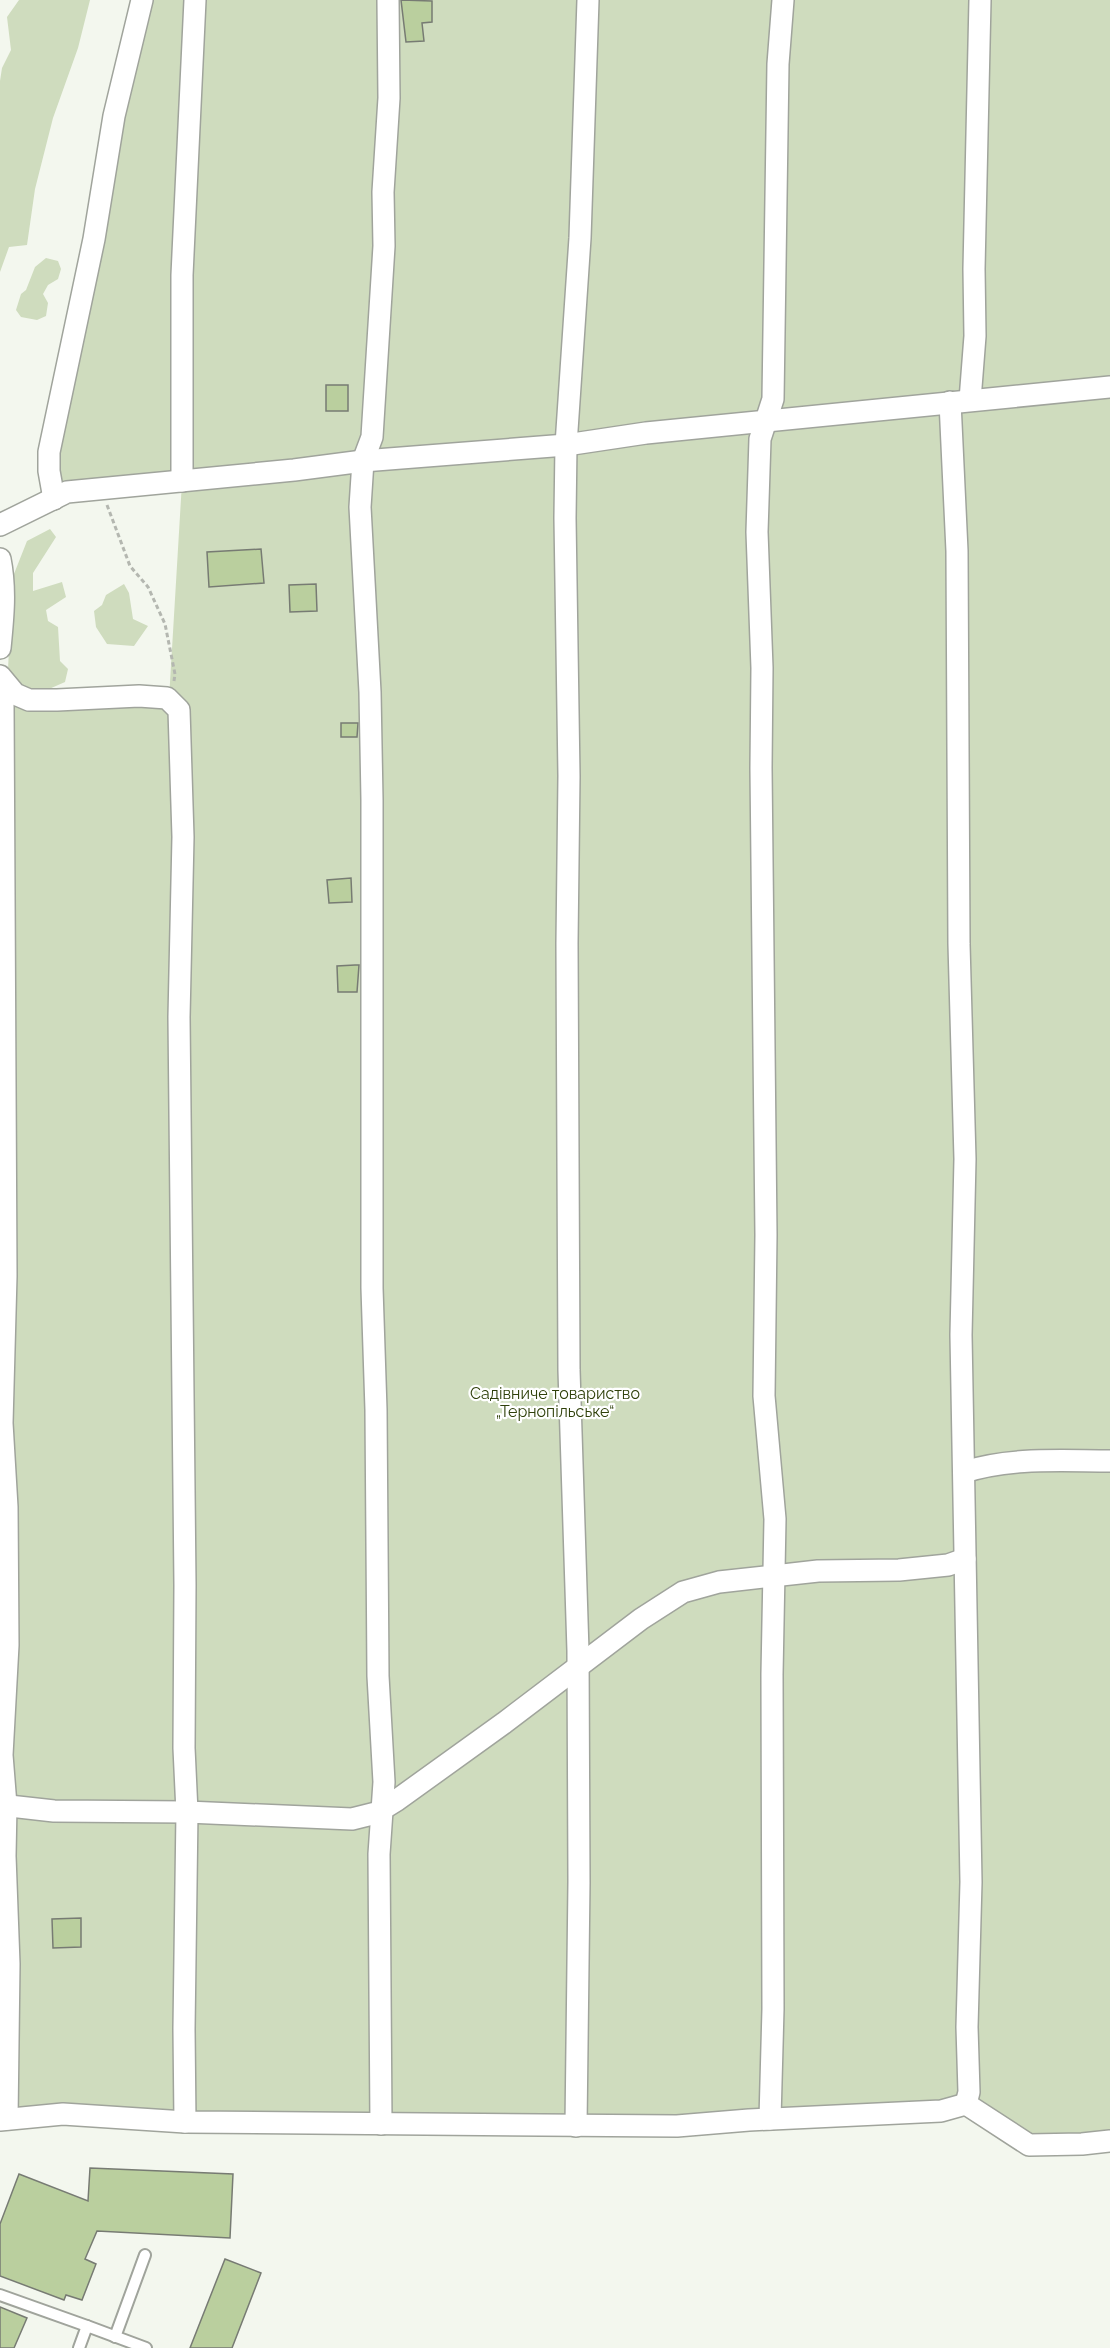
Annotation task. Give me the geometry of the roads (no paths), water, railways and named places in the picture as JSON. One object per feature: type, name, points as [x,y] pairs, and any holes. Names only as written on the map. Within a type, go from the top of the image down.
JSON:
[{"type":"street","points":[[54,499],[49,471],[49,452],[94,239],[114,116],[142,0]]},
{"type":"street","points":[[182,481],[182,275],[195,0]]},
{"type":"street","points":[[381,2124],[379,1854],[384,1782],[378,1676],[376,1410],[372,1288],[372,800],[370,692],[360,507],[363,461],[372,437],[384,246],[383,192],[389,98],[388,0]]},
{"type":"street","points":[[576,2126],[579,1882],[567,1190],[569,776],[565,518],[566,445],[580,238],[588,0]]},
{"type":"street","points":[[770,2119],[773,2010],[775,1519],[764,1396],[766,1236],[762,668],[757,532],[760,439],[773,399],[778,64],[783,0]]},
{"type":"street","points":[[966,2104],[969,2092],[967,2027],[971,1882],[964,1558],[962,1335],[965,1159],[959,944],[957,551],[960,401],[975,336],[974,269],[980,0]]},
{"type":"street","points":[[0,525],[67,492],[363,461],[566,445],[646,433],[1110,387]]},
{"type":"street","points":[[0,559],[4,578],[4,615],[0,648]]},
{"type":"street","points":[[0,676],[15,694],[29,700],[139,696],[167,698],[179,710],[183,837],[178,1017],[185,1585],[184,1748],[187,1812],[185,2122]]},
{"type":"street","points":[[0,687],[3,704],[6,1276],[2,1423],[7,1507],[8,1633],[2,1755],[9,1964],[4,2119],[63,2114],[185,2122],[677,2126],[941,2111],[966,2104],[1029,2145],[1110,2141]]},
{"type":"street","points":[[964,1472],[989,1464],[1042,1460],[1110,1461]]},
{"type":"street","points":[[3,1805],[54,1811],[187,1812],[352,1819],[381,1810],[504,1724],[641,1619],[683,1592],[719,1582],[818,1571],[899,1570],[948,1565],[964,1558]]},
{"type":"lane","points":[[116,2337],[145,2255]]},
{"type":"lane","points":[[0,2295],[146,2348]]},
{"type":"lane","points":[[79,2348],[87,2326]]},
{"type":"park label","name":"Садівниче товариство „Тернопільське“","points":[[555,1402]]}]
